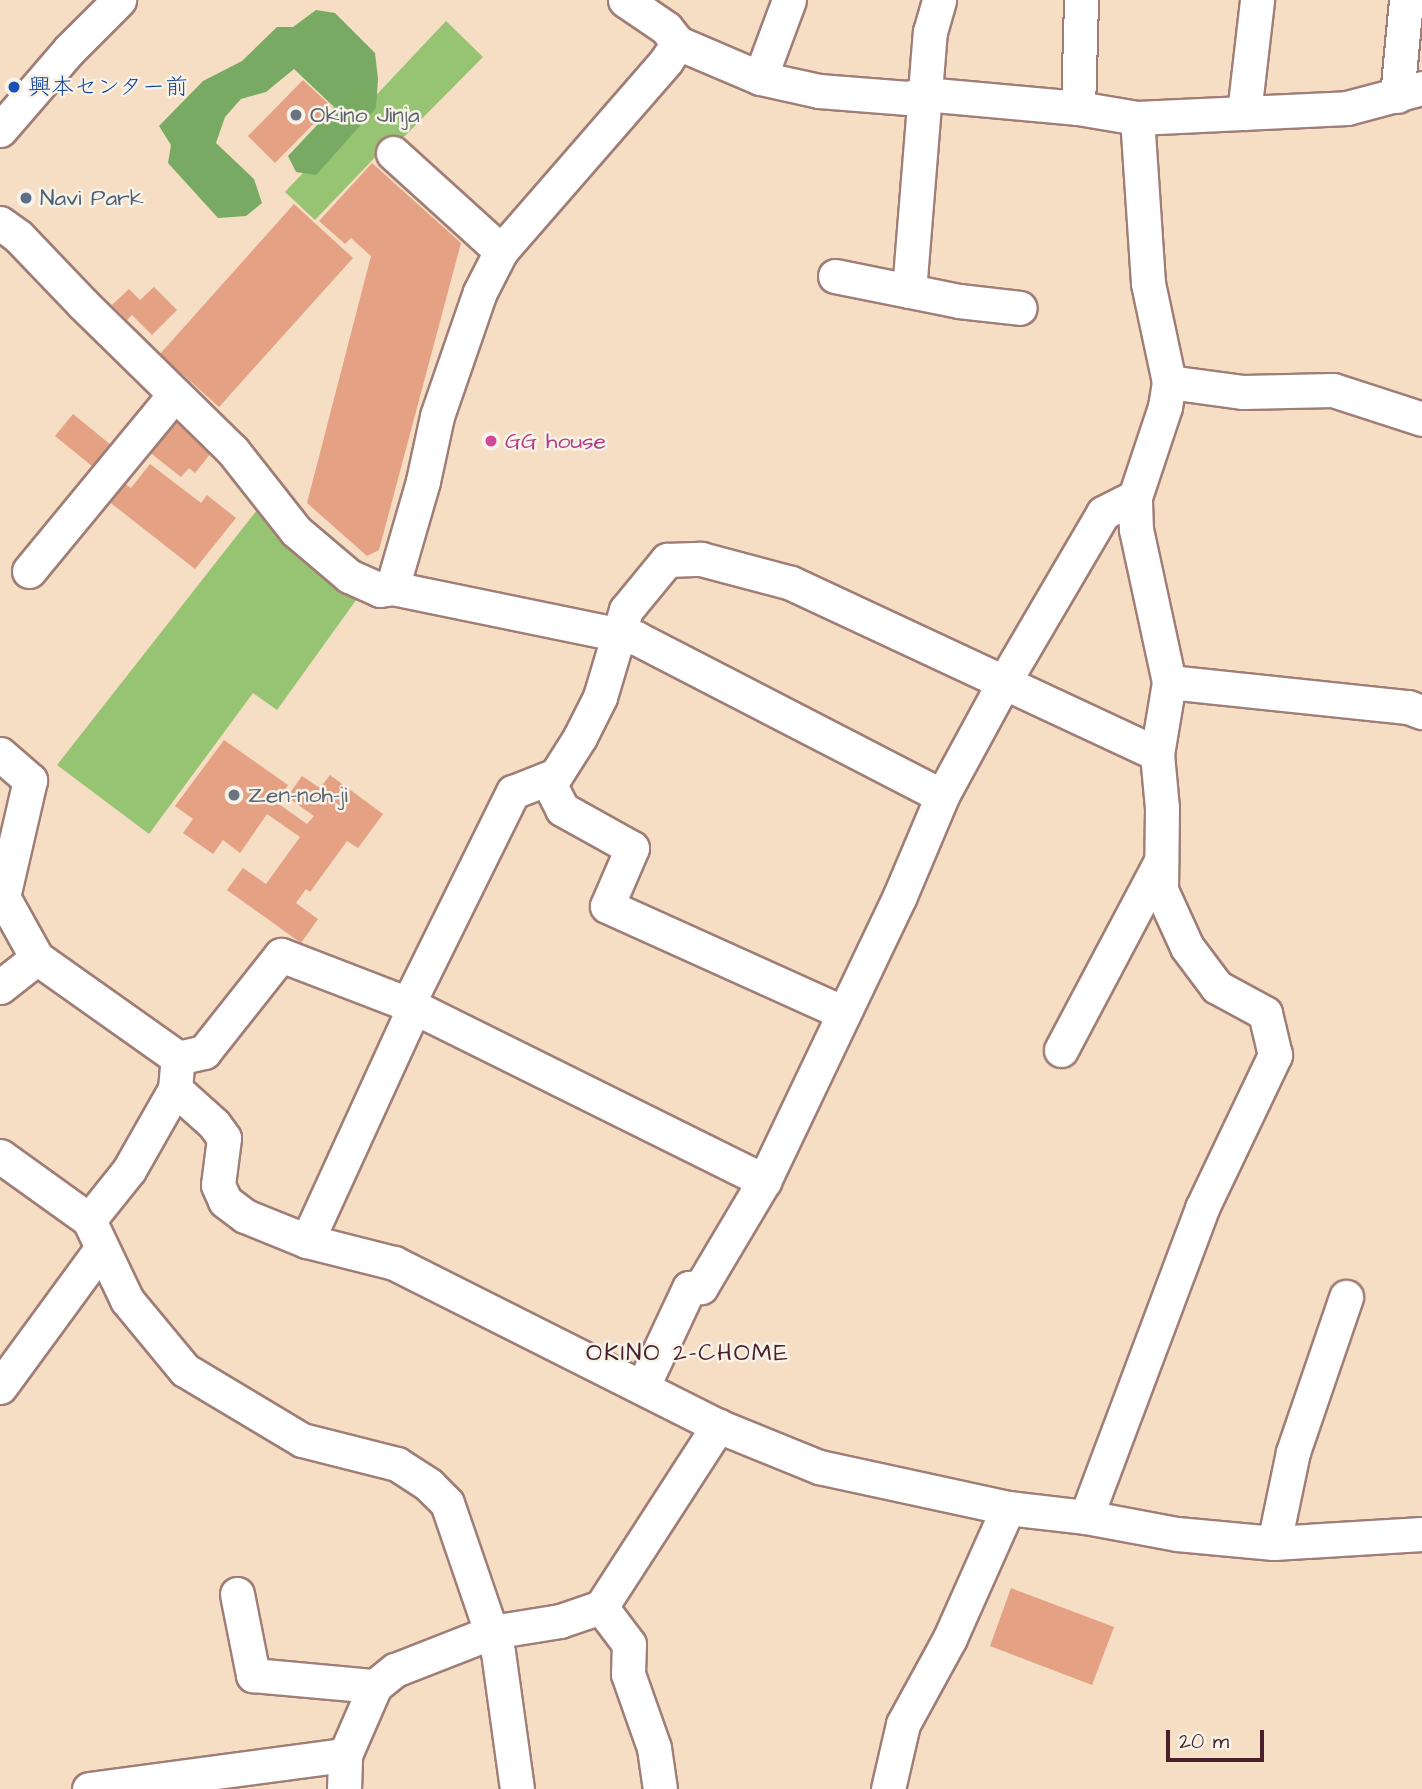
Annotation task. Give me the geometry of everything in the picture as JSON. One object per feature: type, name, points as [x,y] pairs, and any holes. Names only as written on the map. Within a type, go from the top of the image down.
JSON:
[{"type":"street","points":[[0,130],[69,50],[119,0]]},
{"type":"street","points":[[760,78],[789,0]]},
{"type":"street","points":[[909,291],[930,32],[939,0]]},
{"type":"street","points":[[1078,108],[1081,0]]},
{"type":"street","points":[[1244,113],[1257,0]]},
{"type":"street","points":[[629,1],[666,28],[678,43],[760,78],[819,92],[908,98],[924,94],[1078,108],[1137,118],[1347,108],[1409,92],[1406,0]]},
{"type":"street","points":[[392,588],[423,481],[437,416],[480,292],[501,251],[666,61],[678,43]]},
{"type":"street","points":[[1086,1517],[1202,1208],[1275,1055],[1265,1013],[1217,987],[1187,947],[1161,890],[1162,808],[1157,754],[1169,682],[1136,530],[1135,497],[1165,407],[1169,382],[1148,283],[1137,118]]},
{"type":"street","points":[[393,153],[501,251]]},
{"type":"street","points":[[0,223],[18,236],[233,451],[296,531],[349,576],[380,590],[392,588],[636,638],[942,796]]},
{"type":"street","points":[[835,276],[909,291],[1020,308]]},
{"type":"street","points":[[1169,382],[1243,392],[1333,390],[1422,419]]},
{"type":"street","points":[[29,571],[174,394]]},
{"type":"street","points":[[643,1386],[689,1288],[701,1287],[764,1181],[898,898],[942,796],[1004,682],[1103,513],[1135,497]]},
{"type":"street","points":[[307,1241],[411,1006],[513,792],[555,775],[580,737],[600,697],[626,610],[667,560],[701,559],[790,583],[1157,754]]},
{"type":"street","points":[[1169,682],[1408,707],[1422,712]]},
{"type":"street","points":[[0,754],[30,780],[2,897],[37,958],[176,1073],[224,1138],[218,1185],[225,1201],[245,1216],[307,1241],[394,1263],[718,1426],[819,1467],[1008,1508],[1086,1517],[1177,1534],[1274,1543],[1422,1534]]},
{"type":"street","points":[[547,779],[562,809],[632,848],[607,906],[842,1012]]},
{"type":"street","points":[[1061,1050],[1161,861]]},
{"type":"street","points":[[0,1387],[95,1235],[176,1073],[204,1052],[281,955],[411,1006],[764,1181]]},
{"type":"street","points":[[0,987],[37,958]]},
{"type":"street","points":[[0,1156],[95,1235],[127,1300],[185,1370],[302,1440],[397,1464],[429,1485],[447,1503],[498,1652],[517,1789]]},
{"type":"street","points":[[1274,1543],[1293,1452],[1346,1297]]},
{"type":"street","points":[[344,1789],[345,1755],[375,1686],[395,1670],[492,1632],[560,1621],[601,1607],[718,1426]]},
{"type":"street","points":[[888,1789],[903,1724],[950,1637],[1008,1508]]},
{"type":"street","points":[[237,1594],[253,1675],[375,1686]]},
{"type":"street","points":[[601,1607],[629,1644],[628,1674],[654,1748],[660,1789]]},
{"type":"street","points":[[89,1789],[345,1755]]},
{"type":"green space","points":[[316,10],[335,13],[375,53],[378,79],[376,108],[316,175],[296,172],[288,156],[334,107],[294,69],[266,92],[241,99],[225,117],[216,143],[254,179],[262,203],[246,216],[218,218],[168,163],[171,145],[159,126],[203,81],[242,61],[277,27],[293,27]]},
{"type":"green space","points":[[446,21],[483,57],[386,155],[381,151],[315,220],[285,192]]},
{"type":"green space","points":[[261,505],[359,596],[277,710],[253,693],[149,834],[57,765]]},
{"type":"building","points":[[303,80],[331,106],[275,163],[248,136]]},
{"type":"building","points":[[372,163],[461,243],[379,550],[367,556],[307,503],[371,256],[351,238],[345,244],[319,221]]},
{"type":"building","points":[[294,204],[353,258],[219,407],[160,354]]},
{"type":"building","points":[[154,287],[177,310],[152,335],[132,315],[127,320],[112,305],[129,289],[140,300]]},
{"type":"building","points":[[73,414],[116,449],[98,471],[55,436]]},
{"type":"building","points":[[175,414],[207,440],[202,446],[211,453],[195,473],[189,468],[181,477],[148,451]]},
{"type":"building","points":[[150,464],[201,503],[207,495],[236,518],[195,569],[107,500],[122,481],[131,488]]},
{"type":"building","points":[[224,740],[288,785],[276,802],[307,824],[314,816],[287,797],[302,776],[320,788],[330,775],[383,814],[358,848],[347,841],[310,892],[306,889],[296,903],[318,919],[301,943],[227,890],[243,868],[266,884],[300,837],[267,814],[240,853],[223,840],[213,854],[183,833],[193,819],[175,806]]},
{"type":"building","points":[[1011,1588],[1114,1627],[1092,1685],[990,1646]]},
{"type":"place","name":"興本センター前","points":[[14,87]]},
{"type":"place","name":"Okino Jinja","points":[[296,115]]},
{"type":"place","name":"Navi Park","points":[[26,198]]},
{"type":"place","name":"GG house","points":[[491,441]]},
{"type":"place","name":"Zen-noh-ji","points":[[234,795]]},
{"type":"district","name":"OKINO 2-CHOME","points":[[688,1354]]}]
